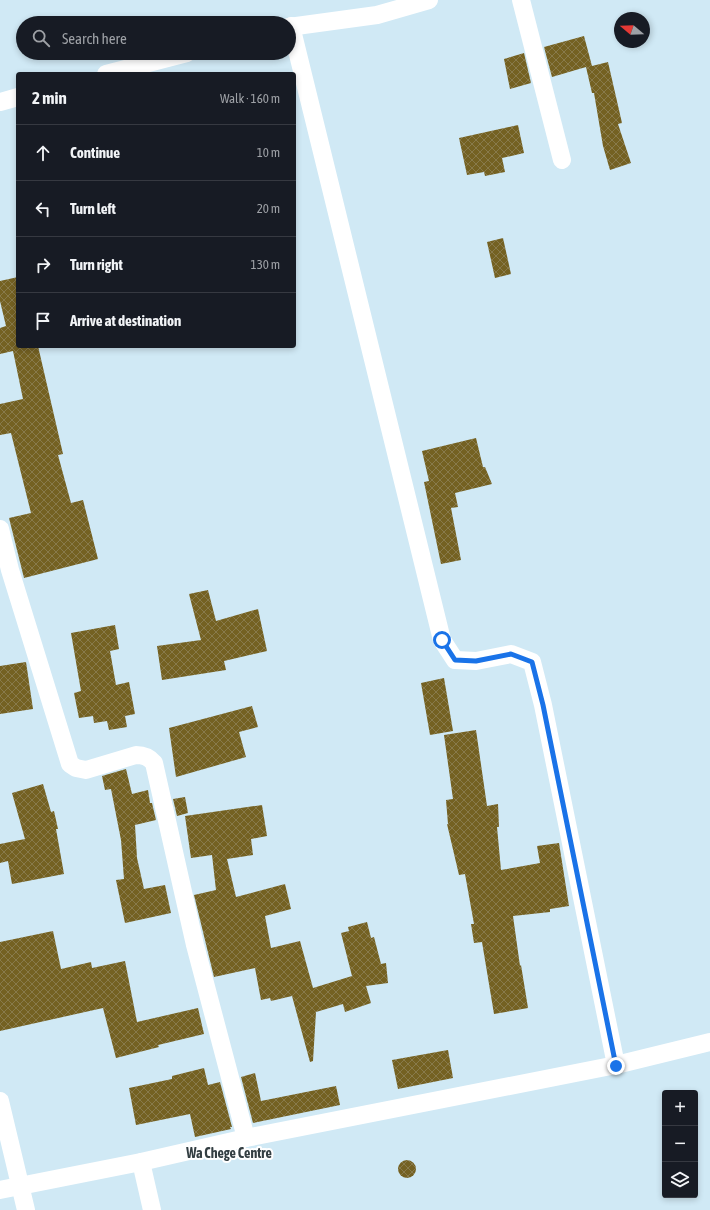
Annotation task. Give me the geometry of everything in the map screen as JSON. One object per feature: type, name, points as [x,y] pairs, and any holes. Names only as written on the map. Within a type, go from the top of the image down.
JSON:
[{"type":"street","points":[[296,25],[375,8],[429,0]]},
{"type":"street","points":[[521,0],[562,160]]},
{"type":"street","points":[[296,50],[442,640],[455,660],[476,661],[511,654],[532,662],[543,705],[616,1066]]},
{"type":"street","points":[[114,72],[160,60]]},
{"type":"street","points":[[0,102],[16,98]]},
{"type":"street","points":[[0,529],[10,570],[70,764],[76,768],[86,770],[136,755],[143,755],[150,758],[154,763],[195,945],[246,1138]]},
{"type":"street","points":[[0,1190],[141,1162],[246,1138],[616,1066],[710,1042]]},
{"type":"street","points":[[0,1101],[26,1210]]},
{"type":"street","points":[[141,1162],[152,1210]]},
{"type":"building","points":[[584,36],[592,66],[608,62],[622,123],[618,124],[631,163],[610,170],[603,146],[594,93],[592,93],[586,67],[552,77],[544,47]]},
{"type":"building","points":[[524,53],[531,83],[510,89],[504,59]]},
{"type":"building","points":[[518,125],[524,153],[502,158],[505,172],[485,176],[484,172],[467,175],[459,138]]},
{"type":"building","points":[[503,238],[511,274],[495,278],[487,242]]},
{"type":"building","points":[[16,277],[16,348],[38,348],[63,454],[58,455],[71,503],[83,500],[98,559],[24,578],[9,518],[31,513],[11,433],[0,435],[0,404],[23,399],[13,351],[0,354],[0,328],[6,326],[0,301],[0,281]]},
{"type":"building","points":[[476,438],[483,467],[485,467],[492,484],[455,493],[458,507],[451,508],[461,560],[441,564],[424,482],[429,481],[422,451]]},
{"type":"building","points":[[208,590],[216,621],[258,609],[267,651],[224,661],[226,670],[162,680],[157,646],[201,640],[189,594]]},
{"type":"building","points":[[115,625],[119,649],[110,651],[116,685],[129,682],[135,714],[125,716],[127,727],[109,730],[107,721],[94,723],[93,716],[79,718],[74,693],[81,691],[71,633]]},
{"type":"building","points":[[26,662],[33,709],[0,714],[0,666]]},
{"type":"building","points":[[444,678],[453,731],[430,735],[421,683]]},
{"type":"building","points":[[252,706],[258,727],[239,732],[246,757],[176,777],[169,728]]},
{"type":"building","points":[[476,730],[487,806],[498,804],[499,827],[497,827],[501,870],[540,863],[537,846],[559,843],[569,906],[550,909],[550,912],[513,916],[528,1008],[494,1014],[482,942],[474,943],[471,924],[474,924],[465,874],[459,875],[447,824],[446,800],[453,799],[444,735]]},
{"type":"building","points":[[126,769],[132,794],[148,790],[150,803],[152,803],[156,820],[135,825],[137,858],[144,889],[165,885],[171,913],[125,923],[116,880],[124,879],[121,840],[111,789],[105,790],[102,776]]},
{"type":"building","points":[[43,784],[51,812],[54,811],[64,874],[12,884],[8,861],[0,863],[0,844],[25,839],[12,793]]},
{"type":"building","points":[[185,797],[188,813],[177,816],[173,799]]},
{"type":"building","points":[[262,805],[267,836],[251,839],[253,855],[227,859],[236,897],[285,884],[291,909],[265,916],[271,948],[300,941],[313,988],[352,976],[341,933],[349,931],[348,927],[367,922],[371,938],[374,937],[381,964],[386,963],[388,983],[366,986],[371,1003],[345,1012],[343,1004],[316,1012],[313,1061],[310,1062],[292,996],[271,1001],[270,998],[261,1000],[255,968],[214,977],[194,895],[216,890],[212,855],[191,858],[185,816]]},
{"type":"building","points":[[53,931],[61,969],[91,962],[92,968],[125,961],[137,1022],[198,1008],[204,1034],[158,1045],[159,1047],[116,1058],[103,1008],[0,1031],[0,942]]},
{"type":"building","points":[[448,1050],[453,1078],[398,1089],[392,1060]]},
{"type":"building","points":[[204,1068],[208,1085],[220,1082],[232,1127],[230,1127],[231,1129],[195,1137],[190,1114],[136,1125],[129,1088],[172,1079],[172,1076]]},
{"type":"building","points":[[255,1073],[261,1101],[336,1086],[340,1105],[253,1123],[241,1077]]},
{"type":"building","points":[[407,1160],[413,1163],[416,1169],[413,1175],[407,1178],[401,1175],[398,1169],[401,1163]]},
{"type":"district","name":"Wa Chege Centre","points":[[229,1153]]},
{"type":"route","points":[[442,640],[455,660],[476,661],[511,654],[532,662],[543,705],[616,1066]]}]
